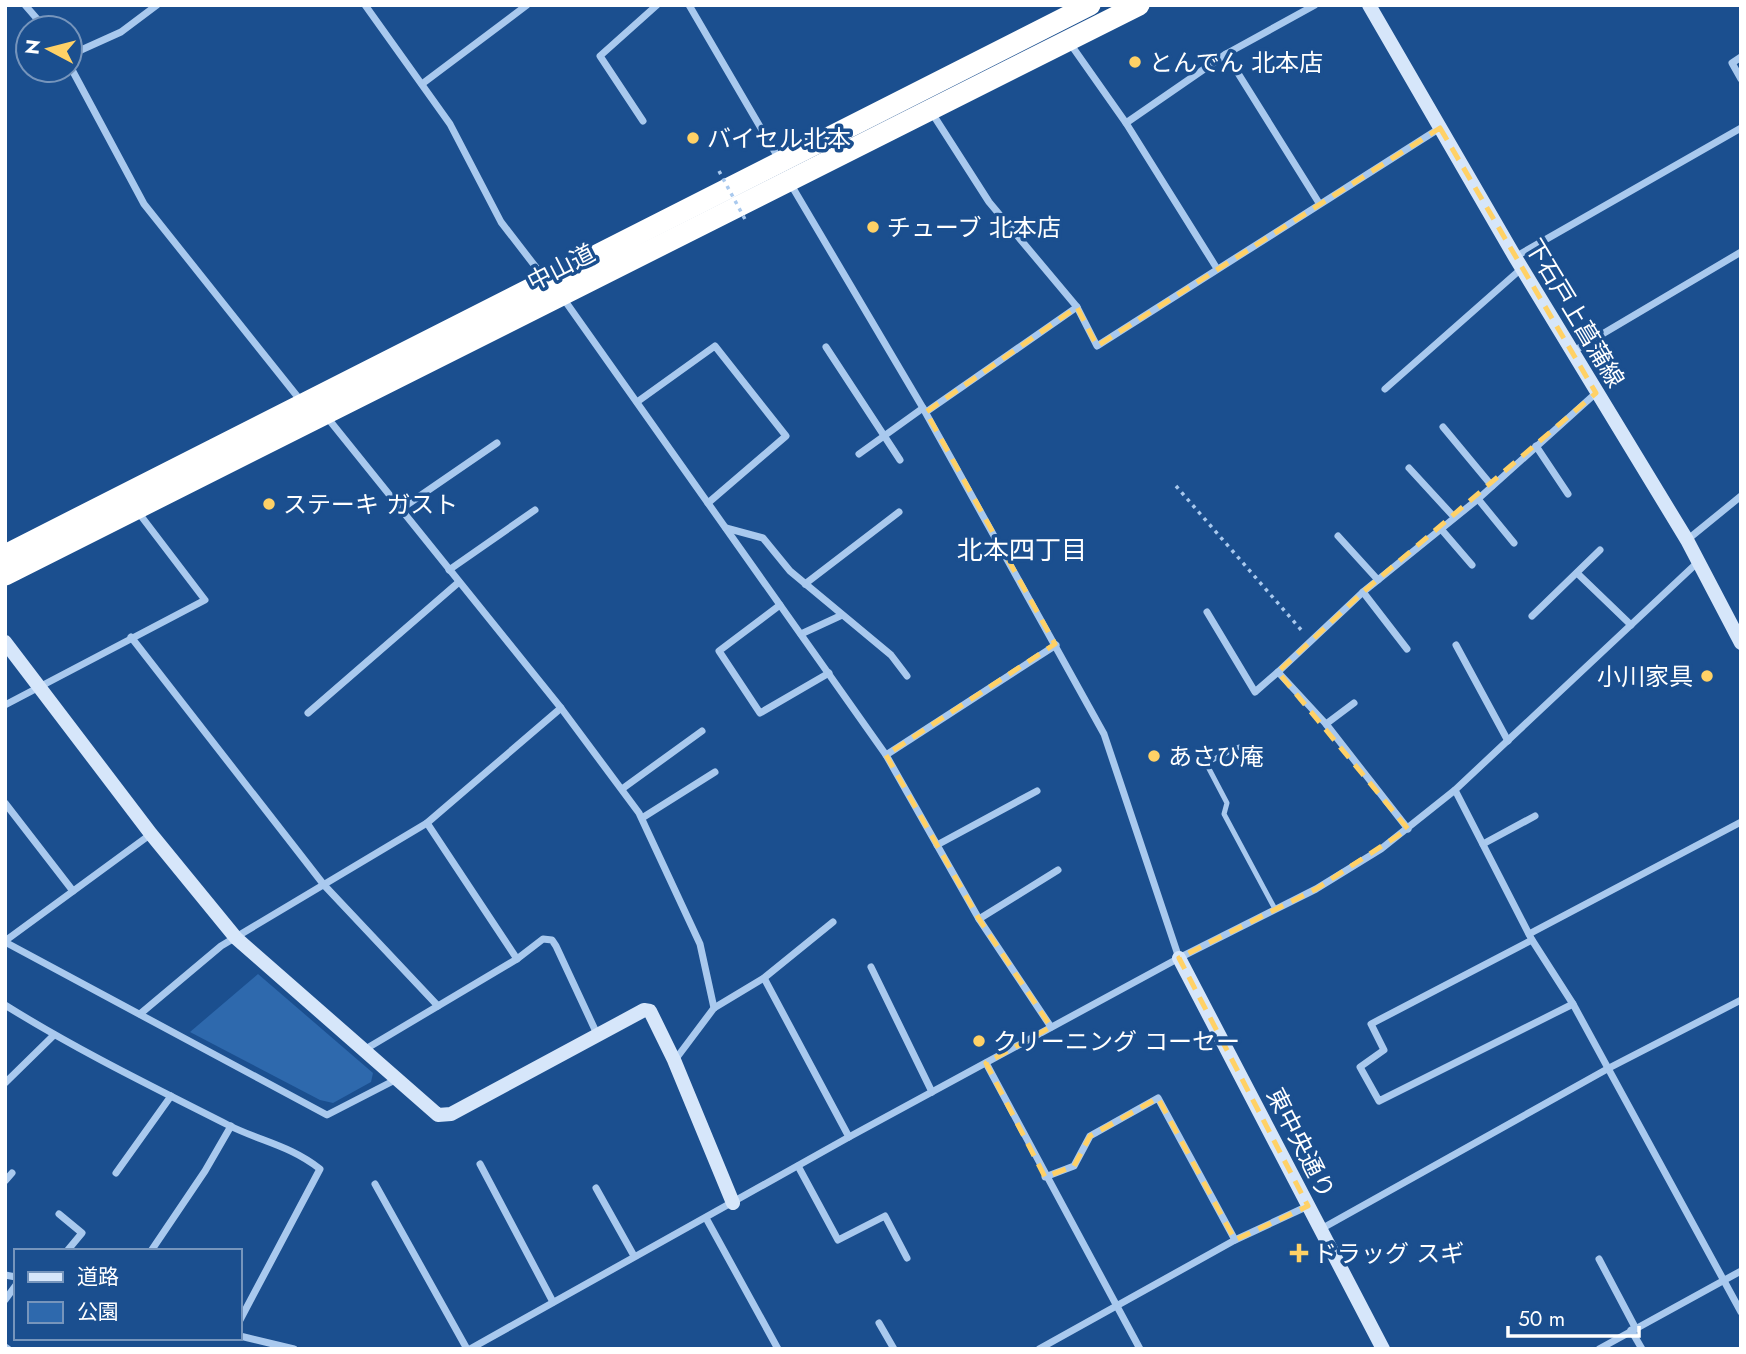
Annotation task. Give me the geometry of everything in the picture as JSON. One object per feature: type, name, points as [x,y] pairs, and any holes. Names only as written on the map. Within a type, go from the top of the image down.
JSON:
[{"type":"highway","name":"中山道","points":[[5,555],[1090,5]]},
{"type":"highway","name":"中山道","points":[[5,575],[326,416],[561,295],[790,183],[1139,5]]},
{"type":"street","points":[[84,49],[121,32],[157,5]]},
{"type":"street","points":[[366,5],[450,124],[501,222],[546,280]]},
{"type":"street","points":[[422,84],[527,5]]},
{"type":"street","points":[[643,121],[600,56],[657,5]]},
{"type":"street","points":[[690,5],[790,183],[925,410],[1104,734],[1180,958]]},
{"type":"street","points":[[1126,123],[1226,54],[1315,5]]},
{"type":"street","name":"下石戸上菖蒲線","points":[[1369,5],[1518,263],[1687,540],[1741,643]]},
{"type":"street","points":[[1068,41],[1126,123],[1216,267]]},
{"type":"street","points":[[1226,54],[1319,203]]},
{"type":"street","points":[[1741,57],[1732,63],[1741,79]]},
{"type":"street","points":[[80,84],[144,204],[303,404]]},
{"type":"street","points":[[930,110],[989,202],[1077,307],[1097,346],[1216,267],[1440,128]]},
{"type":"street","points":[[1385,388],[1518,263],[1741,128]]},
{"type":"street","points":[[1572,352],[1741,252]]},
{"type":"street","points":[[561,295],[886,755],[979,919],[1051,1027]]},
{"type":"street","points":[[859,454],[1077,307]]},
{"type":"street","points":[[637,402],[715,346],[786,436],[708,503]]},
{"type":"street","points":[[826,346],[900,460]]},
{"type":"street","points":[[1207,612],[1255,692],[1363,592],[1478,499],[1596,393]]},
{"type":"street","points":[[326,416],[561,708],[642,818],[700,944],[715,1008]]},
{"type":"street","points":[[1443,427],[1492,486]]},
{"type":"street","points":[[401,509],[497,443]]},
{"type":"street","points":[[1536,446],[1568,494]]},
{"type":"street","points":[[1409,468],[1454,517]]},
{"type":"street","points":[[1687,540],[1741,496]]},
{"type":"street","points":[[1478,499],[1514,543]]},
{"type":"street","points":[[5,705],[205,600],[136,510]]},
{"type":"street","points":[[449,569],[535,510]]},
{"type":"street","points":[[805,584],[899,512]]},
{"type":"street","points":[[725,527],[762,538],[805,584],[840,616],[891,655],[907,676]]},
{"type":"street","points":[[1441,530],[1472,565]]},
{"type":"street","points":[[1338,536],[1378,580]]},
{"type":"street","points":[[1532,616],[1600,550]]},
{"type":"street","points":[[375,1184],[468,1349],[1051,1027],[1326,882],[1408,829],[1455,790],[1698,562]]},
{"type":"street","points":[[1577,573],[1631,625]]},
{"type":"street","points":[[308,713],[459,582]]},
{"type":"street","points":[[1363,592],[1407,649]]},
{"type":"street","points":[[780,605],[719,652],[760,713],[829,673]]},
{"type":"street","points":[[801,634],[840,616]]},
{"type":"street","points":[[131,637],[324,885],[438,1006]]},
{"type":"street","points":[[5,642],[151,834],[236,938],[438,1115],[444,1116],[644,1010],[650,1011],[674,1060],[733,1203]]},
{"type":"street","points":[[886,755],[1056,645]]},
{"type":"street","points":[[1456,645],[1508,741]]},
{"type":"street","points":[[1278,672],[1326,724],[1408,829]]},
{"type":"street","points":[[1326,724],[1354,703]]},
{"type":"street","points":[[140,1014],[221,946],[427,823],[561,708]]},
{"type":"street","points":[[622,789],[702,731]]},
{"type":"street","points":[[642,818],[715,772]]},
{"type":"street","points":[[1455,790],[1531,937],[1609,1068],[1741,1312]]},
{"type":"street","points":[[937,845],[1037,791]]},
{"type":"street","points":[[5,803],[73,891]]},
{"type":"street","points":[[1483,844],[1535,816]]},
{"type":"street","points":[[1573,1004],[1379,1101],[1360,1067],[1384,1050],[1371,1024],[1741,822]]},
{"type":"street","points":[[427,823],[517,959]]},
{"type":"street","points":[[151,834],[5,941],[327,1115],[397,1078]]},
{"type":"street","points":[[979,919],[1058,870]]},
{"type":"street","points":[[674,1060],[715,1008],[764,978],[833,922]]},
{"type":"street","points":[[363,1051],[517,959],[543,939],[551,940],[597,1034]]},
{"type":"street","name":"東中央通り","points":[[1180,958],[1383,1349]]},
{"type":"street","points":[[871,967],[932,1092]]},
{"type":"street","points":[[764,978],[849,1137]]},
{"type":"street","points":[[1320,1229],[1609,1068],[1741,1000]]},
{"type":"street","points":[[5,1005],[54,1035],[171,1096],[231,1126],[297,1151],[320,1169],[242,1316]]},
{"type":"street","points":[[5,1083],[54,1035]]},
{"type":"street","points":[[986,1063],[1140,1349]]},
{"type":"street","points":[[116,1173],[171,1096]]},
{"type":"street","points":[[1045,1177],[1074,1166],[1090,1136],[1157,1098],[1236,1240]]},
{"type":"street","points":[[152,1249],[205,1171],[231,1126]]},
{"type":"street","points":[[480,1164],[553,1302]]},
{"type":"street","points":[[798,1166],[838,1240],[885,1216],[907,1258]]},
{"type":"street","points":[[5,1181],[12,1173]]},
{"type":"street","points":[[596,1188],[634,1256]]},
{"type":"street","points":[[1039,1349],[1236,1240],[1308,1206]]},
{"type":"street","points":[[59,1214],[82,1233],[69,1249]]},
{"type":"street","points":[[706,1218],[778,1349]]},
{"type":"street","points":[[1599,1259],[1642,1349]]},
{"type":"street","points":[[1599,1349],[1741,1271]]},
{"type":"street","points":[[879,1323],[894,1349]]},
{"type":"street","points":[[242,1337],[265,1346],[294,1349]]},
{"type":"lane","points":[[1239,747],[1206,763],[1227,803],[1224,814],[1275,909]]},
{"type":"path","points":[[719,171],[747,223]]},
{"type":"path","points":[[1176,486],[1312,642]]},
{"type":"highlighted area","points":[[1440,128],[1596,393],[1363,592],[1278,672],[1408,829],[1316,889],[1179,958],[1308,1206],[1235,1240],[1158,1098],[1090,1136],[1074,1166],[1045,1177],[986,1063],[1051,1027],[979,919],[886,755],[1055,644],[926,412],[1077,307],[1097,346]]},
{"type":"green space","points":[[258,974],[373,1073],[371,1082],[333,1103],[320,1100],[190,1032]]},
{"type":"place","name":"とんでん 北本店","points":[[1135,62]]},
{"type":"place","name":"バイセル北本","points":[[693,138]]},
{"type":"place","name":"チューブ 北本店","points":[[873,227]]},
{"type":"place","name":"ステーキ ガスト","points":[[269,504]]},
{"type":"place","name":"小川家具","points":[[1707,676]]},
{"type":"place","name":"あさひ庵","points":[[1154,756]]},
{"type":"place","name":"クリーニング コーセー","points":[[979,1041]]},
{"type":"place","name":"ドラッグ スギ","points":[[1299,1253]]},
{"type":"district","name":"北本四丁目","points":[[1022,550]]}]
